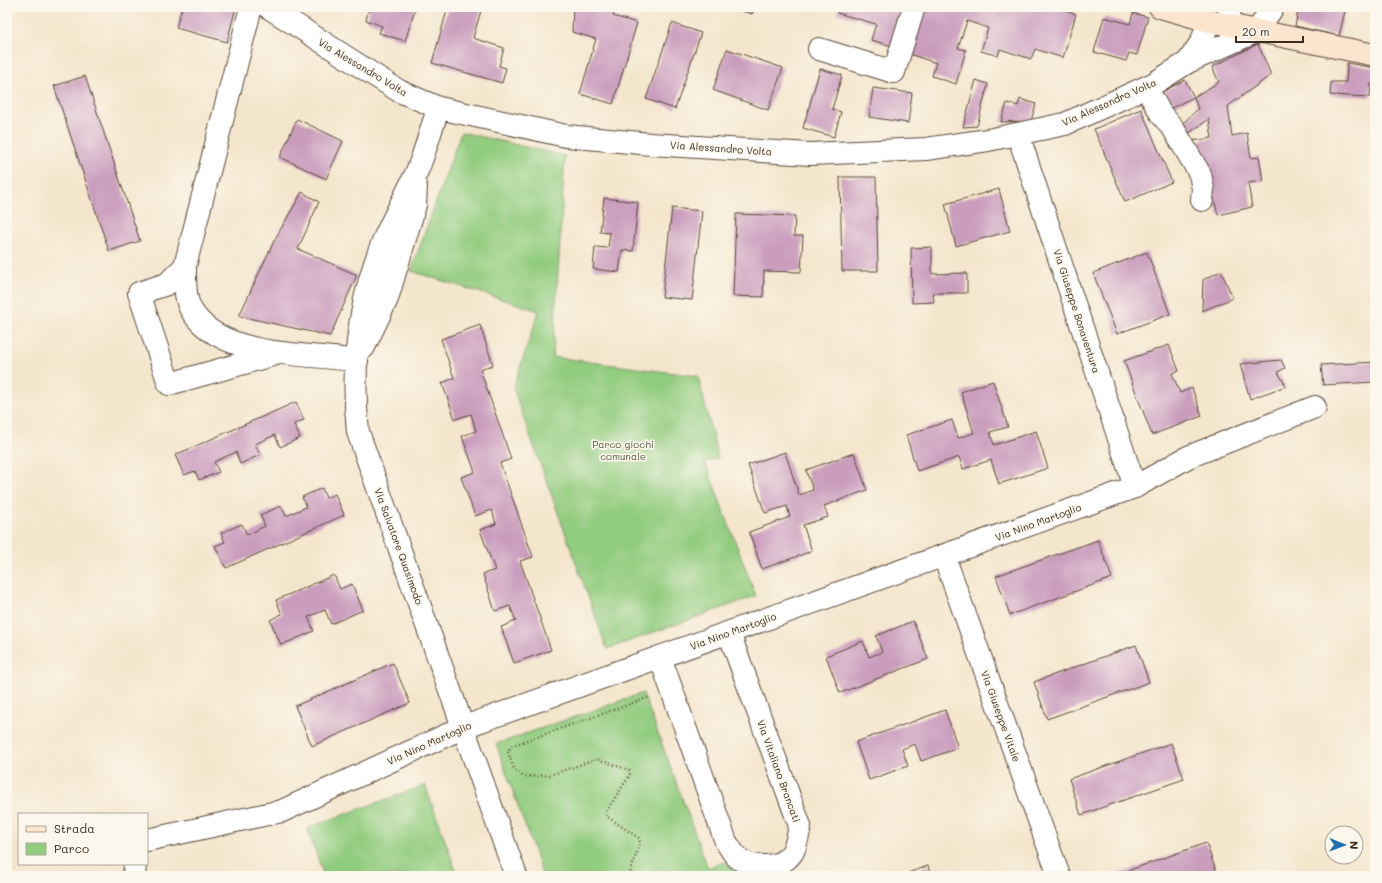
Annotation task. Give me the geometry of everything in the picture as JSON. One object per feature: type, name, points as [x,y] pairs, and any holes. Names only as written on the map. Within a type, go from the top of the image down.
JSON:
[{"type":"main road","points":[[1160,7],[1222,18],[1257,31],[1375,55]]},
{"type":"street","points":[[251,7],[185,266],[185,289],[190,307],[202,325],[219,336],[241,344],[277,353],[357,360]]},
{"type":"street","name":"Via Alessandro Volta","points":[[268,7],[399,91],[439,108],[566,136],[651,144],[810,154],[926,149],[1018,134],[1065,124],[1146,87],[1188,62],[1257,31]]},
{"type":"street","points":[[819,49],[894,72],[914,7]]},
{"type":"street","points":[[1257,31],[1273,7]]},
{"type":"street","points":[[1188,62],[1202,41],[1222,18]]},
{"type":"street","points":[[1146,87],[1160,114],[1172,128],[1200,174],[1203,189],[1202,200]]},
{"type":"street","name":"Via Salvatore Quasimodo","points":[[439,108],[417,171],[384,240],[367,288],[362,310],[357,360],[355,401],[358,432],[516,876]]},
{"type":"street","name":"Via Giuseppe Bonaventura","points":[[1018,134],[1135,487]]},
{"type":"street","points":[[185,266],[167,284],[139,293],[169,384],[277,353]]},
{"type":"street","name":"Via Nino Martoglio","points":[[148,840],[282,811],[464,727],[1135,487],[1188,457],[1315,407]]},
{"type":"street","name":"Via Giuseppe Vitale","points":[[944,556],[1059,876]]},
{"type":"street","name":"Via Vitaliano Brancati","points":[[660,657],[726,842],[737,857],[751,865],[765,866],[780,862],[790,854],[797,843],[800,826],[729,633]]},
{"type":"street","points":[[134,876],[135,865]]},
{"type":"path","points":[[629,876],[640,843],[638,838],[606,816],[607,810],[630,775],[629,770],[597,759],[550,775],[524,777],[514,769],[508,752],[511,746],[672,689]]},
{"type":"green space","name":"Parco giochi comunale","points":[[461,132],[565,156],[553,357],[698,376],[718,458],[705,462],[756,596],[607,649],[513,388],[539,311],[411,271]]},
{"type":"green space","points":[[643,693],[708,868],[724,862],[743,876],[543,876],[496,744]]},
{"type":"green space","points":[[425,785],[458,876],[324,876],[307,828]]},
{"type":"building","points":[[182,7],[236,7],[227,42],[176,28]]},
{"type":"building","points":[[363,7],[416,7],[405,41],[379,33],[382,26],[366,20],[369,9]]},
{"type":"building","points":[[448,7],[482,7],[473,38],[504,48],[499,66],[506,68],[502,83],[432,63]]},
{"type":"building","points":[[573,7],[616,8],[613,16],[637,23],[613,104],[580,94],[596,39],[572,32]]},
{"type":"building","points":[[728,7],[754,7],[752,14]]},
{"type":"building","points":[[839,7],[903,7],[892,46],[871,40],[876,24],[837,13]]},
{"type":"building","points":[[921,7],[1055,7],[1076,14],[1063,58],[1035,49],[1031,59],[1000,49],[998,56],[981,51],[988,28],[967,21],[958,48],[966,50],[956,84],[932,76],[936,63],[906,53]]},
{"type":"building","points":[[1299,7],[1346,7],[1339,36],[1295,26]]},
{"type":"building","points":[[1133,13],[1148,17],[1137,55],[1129,53],[1126,61],[1094,52],[1104,17],[1130,24]]},
{"type":"building","points":[[672,23],[701,33],[675,109],[646,99]]},
{"type":"building","points":[[1258,44],[1271,75],[1228,106],[1232,136],[1247,133],[1251,158],[1259,157],[1263,181],[1248,183],[1252,207],[1218,215],[1205,163],[1191,141],[1212,138],[1209,119],[1188,134],[1182,124],[1198,109],[1194,97],[1219,82],[1212,67]]},
{"type":"building","points":[[727,49],[783,68],[768,110],[713,90]]},
{"type":"building","points":[[1347,63],[1375,68],[1375,85],[1371,84],[1370,97],[1330,95],[1331,82],[1346,82]]},
{"type":"building","points":[[820,69],[842,75],[832,109],[841,112],[834,137],[803,128]]},
{"type":"building","points":[[85,76],[140,241],[109,251],[54,86]]},
{"type":"building","points":[[976,80],[988,84],[977,126],[963,127]]},
{"type":"building","points":[[1185,80],[1194,97],[1167,110],[1158,94]]},
{"type":"building","points":[[873,88],[912,93],[908,123],[869,117]]},
{"type":"building","points":[[1020,99],[1036,104],[1031,121],[1001,122],[1007,103],[1018,106]]},
{"type":"building","points":[[1141,109],[1172,182],[1125,202],[1094,129]]},
{"type":"building","points":[[297,119],[343,141],[326,179],[280,157]]},
{"type":"building","points":[[840,177],[876,177],[878,271],[842,271]]},
{"type":"building","points":[[999,189],[1010,231],[956,246],[945,204]]},
{"type":"building","points":[[302,192],[319,202],[298,249],[357,275],[330,336],[239,316],[275,239]]},
{"type":"building","points":[[604,198],[638,202],[633,251],[622,250],[619,272],[593,269],[595,247],[608,248],[610,233],[600,232]]},
{"type":"building","points":[[672,208],[702,211],[692,300],[662,297]]},
{"type":"building","points":[[736,214],[795,216],[794,236],[803,236],[801,272],[764,271],[763,297],[733,296]]},
{"type":"building","points":[[932,247],[932,274],[967,273],[967,293],[933,293],[934,302],[912,303],[911,248]]},
{"type":"building","points":[[1147,252],[1170,314],[1117,334],[1093,273]]},
{"type":"building","points":[[1221,271],[1233,298],[1202,311],[1203,280]]},
{"type":"building","points":[[480,325],[493,365],[480,369],[511,459],[500,463],[533,557],[520,561],[551,650],[514,663],[501,627],[516,621],[510,606],[495,611],[483,574],[495,570],[480,530],[496,524],[492,510],[475,516],[461,477],[475,472],[462,436],[476,431],[471,414],[455,419],[442,383],[454,378],[441,339]]},
{"type":"building","points":[[1169,345],[1179,371],[1172,373],[1180,393],[1192,388],[1202,416],[1152,435],[1124,361]]},
{"type":"building","points":[[1281,360],[1285,368],[1278,372],[1286,386],[1250,399],[1240,364]]},
{"type":"building","points":[[1375,362],[1375,382],[1323,385],[1321,365]]},
{"type":"building","points":[[993,381],[1008,427],[990,432],[994,445],[1036,431],[1048,468],[999,484],[991,460],[963,469],[959,457],[917,471],[906,435],[952,420],[958,438],[974,433],[961,392]]},
{"type":"building","points":[[296,402],[304,420],[294,424],[300,438],[280,447],[275,435],[255,444],[260,455],[240,464],[236,452],[214,462],[219,472],[199,480],[195,471],[184,475],[175,455]]},
{"type":"building","points":[[785,452],[799,495],[813,490],[806,470],[854,453],[867,490],[824,506],[828,517],[803,525],[812,551],[762,569],[749,532],[790,517],[787,506],[765,513],[748,465]]},
{"type":"building","points":[[322,488],[326,498],[335,494],[344,515],[226,568],[215,546],[225,542],[221,533],[242,524],[247,535],[265,526],[260,515],[281,506],[286,516],[306,507],[302,497]]},
{"type":"building","points":[[1098,540],[1112,578],[1010,615],[996,576]]},
{"type":"building","points":[[334,575],[340,589],[352,584],[363,610],[331,624],[325,610],[308,617],[314,631],[281,645],[270,620],[282,614],[276,600]]},
{"type":"building","points":[[913,621],[928,659],[840,693],[826,656],[863,641],[869,657],[882,652],[876,636]]},
{"type":"building","points":[[1136,645],[1149,682],[1047,719],[1034,682]]},
{"type":"building","points":[[393,663],[410,703],[312,746],[295,706]]},
{"type":"building","points":[[945,710],[958,748],[921,761],[915,744],[902,749],[908,766],[869,780],[856,742]]},
{"type":"building","points":[[1171,743],[1184,779],[1081,815],[1069,779]]},
{"type":"building","points":[[1206,843],[1218,876],[1113,876]]},
{"type":"building","points":[[928,866],[931,876],[899,876]]}]
